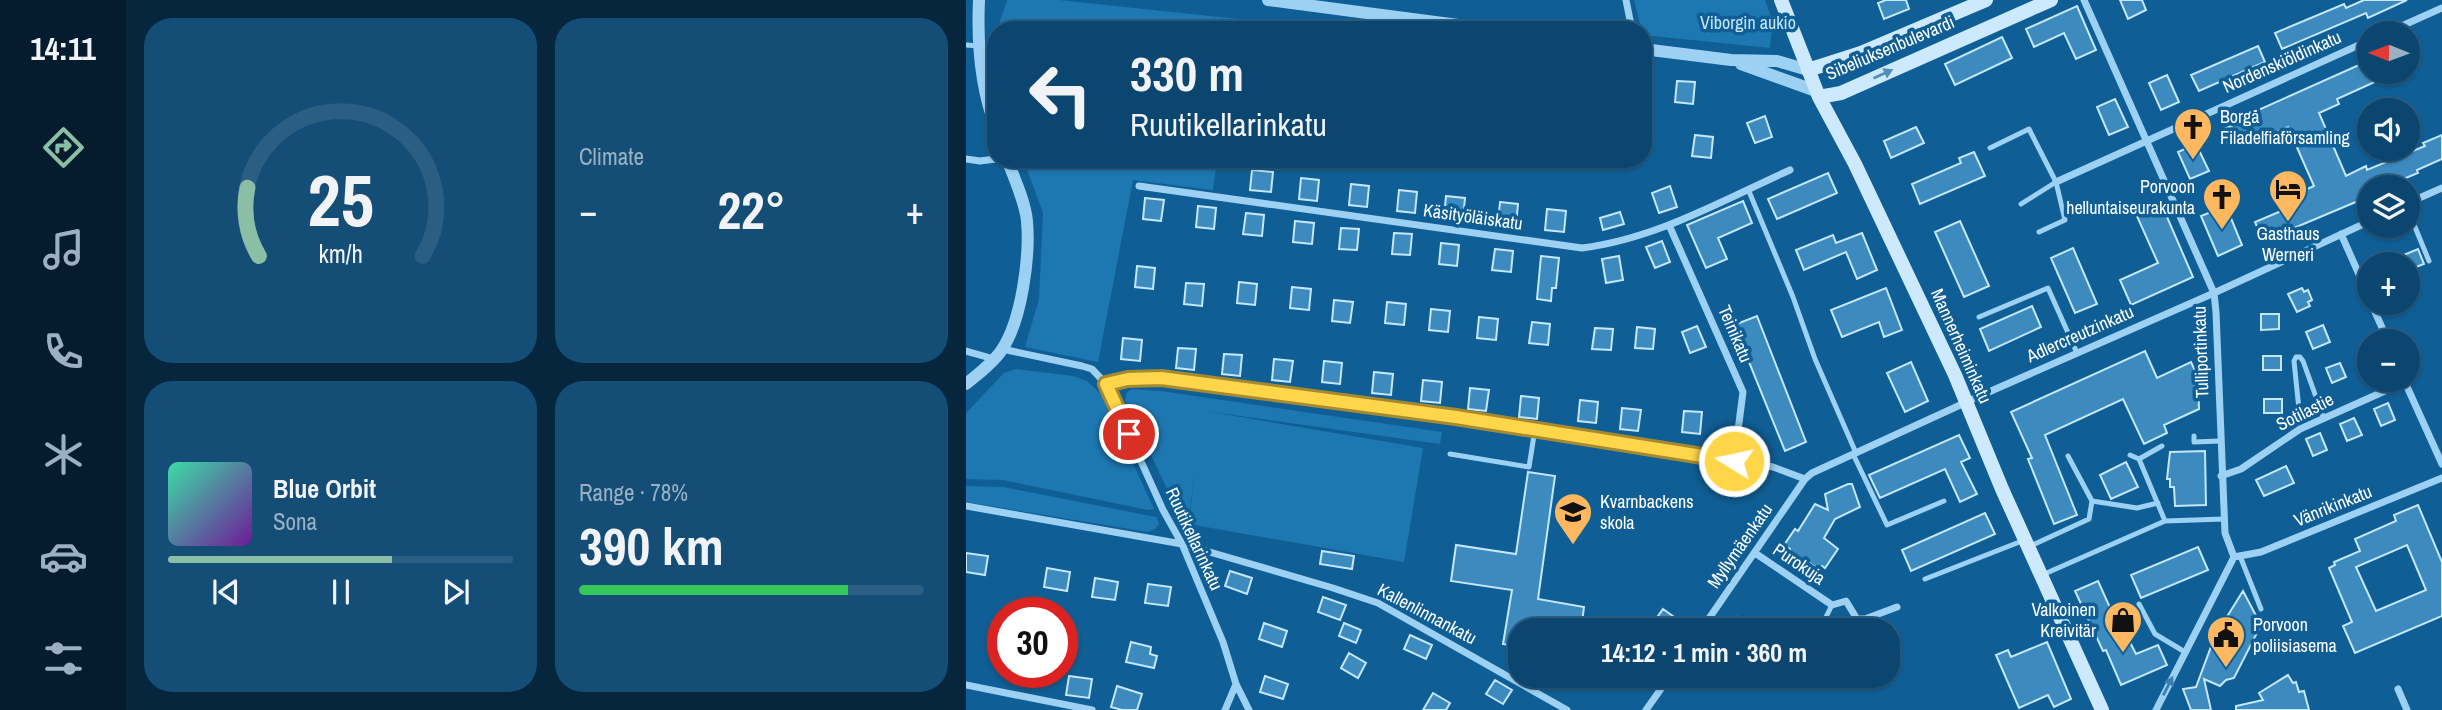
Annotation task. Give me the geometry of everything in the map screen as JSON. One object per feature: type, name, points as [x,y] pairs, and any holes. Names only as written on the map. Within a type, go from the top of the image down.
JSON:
[{"type":"main road","name":"Mannerheiminkatu","points":[[1781,0],[1818,94],[1855,164],[1967,402],[2102,710]]},
{"type":"main road","name":"Sibeliuksenbulevardi","points":[[1808,70],[1861,53],[1986,0]]},
{"type":"main road","name":"Sibeliuksenbulevardi","points":[[1818,94],[1841,93],[2051,0]]},
{"type":"street","points":[[979,0],[973,46],[987,103]]},
{"type":"street","points":[[1268,0],[1428,21]]},
{"type":"street","points":[[1626,0],[1630,21]]},
{"type":"street","name":"Tulliportinkatu","points":[[2084,0],[2214,293],[2225,533],[2237,556]]},
{"type":"street","points":[[2413,21],[2442,8]]},
{"type":"street","name":"Nordenskiöldinkatu","points":[[2056,182],[2357,46]]},
{"type":"street","points":[[1652,50],[1731,60],[1777,61],[1808,70]]},
{"type":"street","points":[[1731,60],[1818,94]]},
{"type":"street","points":[[966,159],[987,160]]},
{"type":"street","points":[[966,384],[998,354],[1013,329],[1024,281],[1027,219],[1010,168]]},
{"type":"street","name":"Käsityöläiskatu","points":[[1139,186],[1582,248],[1613,244],[1669,225],[1790,170]]},
{"type":"street","points":[[2420,198],[2442,188]]},
{"type":"street","name":"Teinikatu","points":[[1669,225],[1743,392],[1734,461]]},
{"type":"street","name":"Adlercreutzinkatu","points":[[1805,479],[1821,468],[2357,227]]},
{"type":"street","points":[[2341,234],[2357,271]]},
{"type":"street","points":[[966,351],[1082,366],[1092,369],[1106,384],[1128,379],[1161,378],[1535,429],[1773,467],[1805,479]]},
{"type":"street","name":"Ruutikellarinkatu","points":[[1106,384],[1163,510],[1182,544],[1223,642],[1236,684],[1249,710]]},
{"type":"street","name":"Sotilastie","points":[[2221,475],[2241,469],[2301,429],[2382,392]]},
{"type":"street","points":[[2410,392],[2442,464]]},
{"type":"street","name":"Vänrikinkatu","points":[[2237,556],[2261,552],[2442,478]]},
{"type":"street","name":"Myllymäenkatu","points":[[1709,618],[1805,479]]},
{"type":"street","name":"Kallenlinnankatu","points":[[966,506],[1182,544],[1378,603],[1567,710]]},
{"type":"street","name":"Purokuja","points":[[1755,552],[1832,605],[1846,601],[1857,619],[1865,619],[1897,607]]},
{"type":"street","points":[[2156,710],[2237,556]]},
{"type":"street","points":[[1225,710],[1236,684]]},
{"type":"street","points":[[966,685],[1092,710]]},
{"type":"street","points":[[1646,710],[1662,688]]},
{"type":"street","points":[[2398,689],[2407,710]]},
{"type":"lane","points":[[1990,148],[2029,129],[2056,182],[2065,220],[2039,232]]},
{"type":"lane","points":[[2021,204],[2056,182]]},
{"type":"lane","points":[[1748,189],[1793,297],[1815,359],[1887,525],[1944,501]]},
{"type":"lane","points":[[2420,238],[2429,261]]},
{"type":"lane","points":[[1979,317],[2048,288],[2077,353]]},
{"type":"lane","points":[[2301,429],[2294,361],[2296,357],[2303,361],[2324,419]]},
{"type":"lane","points":[[1450,454],[1530,467],[1535,429]]},
{"type":"lane","points":[[2194,436],[2194,442],[2220,441]]},
{"type":"lane","points":[[2139,459],[2162,446]]},
{"type":"lane","points":[[2130,455],[2139,459],[2165,520]]},
{"type":"lane","points":[[1925,579],[2089,519],[2092,501],[2068,456]]},
{"type":"lane","points":[[2092,501],[2137,508],[2158,503]]},
{"type":"lane","points":[[2041,575],[2165,520],[2224,519]]},
{"type":"lane","points":[[2237,556],[2261,609]]},
{"type":"lane","points":[[2139,604],[2155,634],[2185,652]]},
{"type":"lane","points":[[1826,618],[1832,605]]},
{"type":"green space","points":[[1007,0],[1059,0],[1238,19],[1238,21],[1000,21]]},
{"type":"green space","name":"Viborgin aukio","points":[[1634,0],[1765,0],[1775,28],[1771,35],[1770,48],[1652,36],[1652,21],[1639,21]]},
{"type":"green space","points":[[1026,168],[1216,168],[1213,190],[1133,180],[1098,362],[1025,347],[1039,299],[1043,213]]},
{"type":"green space","points":[[1016,369],[1073,376],[1087,381],[1101,394],[1154,509],[1148,510],[1003,480],[966,479],[966,413],[1004,373]]},
{"type":"green space","points":[[1132,389],[1442,432],[1440,444],[1205,411],[1423,448],[1404,562],[1189,524],[1195,470],[1188,524],[1183,523],[1125,400],[1127,392]]},
{"type":"green space","points":[[966,486],[1003,487],[1156,517],[1159,523],[1148,532],[966,502]]},
{"type":"building","points":[[1886,0],[1906,0],[1909,9],[1884,19],[1878,3]]},
{"type":"building","points":[[2120,0],[2142,0],[2146,10],[2128,19]]},
{"type":"building","points":[[2364,0],[2407,0],[2368,18],[2366,13],[2282,49],[2275,33],[2344,4],[2346,8]]},
{"type":"building","points":[[2077,6],[2096,50],[2076,59],[2064,33],[2034,47],[2026,29]]},
{"type":"building","points":[[2002,37],[2012,58],[1955,85],[1945,64]]},
{"type":"building","points":[[2258,46],[2265,62],[2199,91],[2191,75]]},
{"type":"building","points":[[2357,66],[2357,84],[2370,84],[2337,99],[2339,104],[2319,113],[2346,176],[2366,166],[2367,170],[2389,161],[2420,161],[2420,148],[2425,146],[2423,143],[2442,135],[2442,159],[2417,170],[2418,173],[2413,175],[2357,175],[2357,201],[2263,241],[2255,222],[2300,203],[2296,194],[2314,186],[2288,127],[2265,137],[2263,131],[2229,146],[2222,130],[2256,115],[2254,112]]},
{"type":"building","points":[[2167,75],[2179,102],[2161,110],[2149,83]]},
{"type":"building","points":[[1677,81],[1695,82],[1693,104],[1675,102]]},
{"type":"building","points":[[2115,99],[2128,127],[2109,135],[2097,107]]},
{"type":"building","points":[[1765,116],[1772,137],[1755,143],[1747,123]]},
{"type":"building","points":[[1916,127],[1924,143],[1891,158],[1884,141]]},
{"type":"building","points":[[1695,135],[1713,137],[1711,158],[1692,156]]},
{"type":"building","name":"Borgå Filadelfiaförsamling","points":[[2196,144],[2209,171],[2190,179],[2178,152]]},
{"type":"building","points":[[1974,152],[1985,176],[1920,204],[1912,184],[1961,163],[1959,158]]},
{"type":"building","points":[[1252,170],[1273,172],[1271,192],[1250,190]]},
{"type":"building","points":[[1828,173],[1837,193],[1777,219],[1768,199]]},
{"type":"building","points":[[1301,178],[1319,180],[1317,201],[1299,199]]},
{"type":"building","points":[[1351,184],[1369,186],[1367,207],[1349,205]]},
{"type":"building","points":[[1670,186],[1677,207],[1659,213],[1652,193]]},
{"type":"building","points":[[1399,190],[1417,192],[1415,213],[1397,211]]},
{"type":"building","points":[[1446,196],[1465,198],[1463,219],[1444,217]]},
{"type":"building","points":[[1145,198],[1164,200],[1161,221],[1143,219]]},
{"type":"building","points":[[1743,201],[1752,223],[1718,238],[1727,259],[1706,268],[1687,225]]},
{"type":"building","points":[[1500,202],[1518,204],[1516,225],[1498,223]]},
{"type":"building","points":[[2161,203],[2193,277],[2131,305],[2120,280],[2158,263],[2136,214]]},
{"type":"building","points":[[1198,206],[1216,208],[1214,229],[1196,227]]},
{"type":"building","name":"Porvoon helluntaiseurakunta","points":[[2226,206],[2242,245],[2218,256],[2201,216]]},
{"type":"building","points":[[1547,209],[1566,211],[1564,232],[1545,230]]},
{"type":"building","points":[[1620,212],[1624,224],[1603,230],[1600,218]]},
{"type":"building","points":[[1246,213],[1264,215],[1262,236],[1243,234]]},
{"type":"building","points":[[1295,221],[1314,223],[1312,244],[1293,242]]},
{"type":"building","points":[[1960,221],[1989,286],[1964,297],[1935,232]]},
{"type":"building","points":[[1341,228],[1359,229],[1357,250],[1339,249]]},
{"type":"building","points":[[1394,233],[1412,234],[1410,255],[1392,254]]},
{"type":"building","points":[[1862,233],[1877,270],[1857,279],[1846,252],[1804,270],[1796,250],[1833,235],[1836,243]]},
{"type":"building","points":[[1662,241],[1670,262],[1655,268],[1646,247]]},
{"type":"building","points":[[1441,243],[1459,245],[1457,266],[1439,264]]},
{"type":"building","points":[[2073,248],[2097,304],[2075,313],[2051,258]]},
{"type":"building","points":[[1495,249],[1513,251],[1511,272],[1492,270]]},
{"type":"building","points":[[1541,256],[1559,258],[1556,288],[1552,288],[1551,301],[1537,299]]},
{"type":"building","points":[[1619,256],[1623,280],[1606,283],[1602,259]]},
{"type":"building","points":[[1137,266],[1155,268],[1153,289],[1135,287]]},
{"type":"building","points":[[1239,282],[1257,284],[1255,305],[1237,303]]},
{"type":"building","points":[[1186,283],[1204,284],[1202,306],[1184,304]]},
{"type":"building","points":[[1292,287],[1311,289],[1309,310],[1290,308]]},
{"type":"building","points":[[1886,288],[1902,330],[1884,337],[1879,322],[1842,337],[1831,310]]},
{"type":"building","points":[[2302,288],[2304,292],[2308,290],[2312,300],[2308,302],[2310,306],[2297,312],[2288,294]]},
{"type":"building","points":[[1334,300],[1353,302],[1350,323],[1332,321]]},
{"type":"building","points":[[1387,302],[1406,304],[1404,325],[1385,323]]},
{"type":"building","points":[[2032,306],[2041,327],[1989,351],[1980,329]]},
{"type":"building","points":[[1431,309],[1450,311],[1448,332],[1429,330]]},
{"type":"building","points":[[2261,314],[2279,314],[2279,329],[2261,330]]},
{"type":"building","points":[[1757,316],[1806,442],[1785,451],[1734,325]]},
{"type":"building","points":[[1479,317],[1498,319],[1496,340],[1477,338]]},
{"type":"building","points":[[1532,322],[1550,324],[1548,345],[1529,343]]},
{"type":"building","points":[[2323,325],[2330,342],[2313,349],[2306,332]]},
{"type":"building","points":[[1697,326],[1706,347],[1690,353],[1682,332]]},
{"type":"building","points":[[1637,327],[1655,329],[1653,349],[1635,348]]},
{"type":"building","points":[[1595,328],[1613,329],[1611,350],[1592,349]]},
{"type":"building","points":[[1123,338],[1142,340],[1140,361],[1121,359]]},
{"type":"building","points":[[1178,348],[1196,349],[1194,370],[1176,368]]},
{"type":"building","points":[[2145,351],[2157,378],[2191,362],[2198,377],[2199,409],[2164,425],[2167,433],[2144,444],[2123,399],[2045,435],[2077,515],[2054,524],[2028,459],[2032,458],[2011,412]]},
{"type":"building","points":[[1224,354],[1242,355],[1240,376],[1222,374]]},
{"type":"building","points":[[2263,356],[2281,356],[2281,370],[2263,370]]},
{"type":"building","points":[[1274,359],[1293,361],[1290,382],[1272,380]]},
{"type":"building","points":[[1324,361],[1342,363],[1340,384],[1322,382]]},
{"type":"building","points":[[1911,362],[1928,401],[1905,412],[1887,373]]},
{"type":"building","points":[[2340,363],[2346,377],[2332,383],[2326,368]]},
{"type":"building","points":[[1374,372],[1393,374],[1391,395],[1372,393]]},
{"type":"building","points":[[1423,380],[1442,382],[1440,403],[1421,401]]},
{"type":"building","points":[[1470,388],[1489,390],[1486,411],[1468,409]]},
{"type":"building","points":[[1521,396],[1539,398],[1537,419],[1519,417]]},
{"type":"building","points":[[2264,399],[2282,399],[2282,413],[2264,413]]},
{"type":"building","points":[[1580,400],[1598,402],[1596,423],[1578,421]]},
{"type":"building","points":[[2388,403],[2395,420],[2381,426],[2374,409]]},
{"type":"building","points":[[1622,408],[1641,410],[1638,431],[1620,429]]},
{"type":"building","points":[[1684,411],[1702,412],[1700,434],[1682,432]]},
{"type":"building","points":[[2354,418],[2362,435],[2347,441],[2340,424]]},
{"type":"building","points":[[2320,433],[2327,450],[2313,456],[2306,439]]},
{"type":"building","points":[[1959,435],[1970,458],[1961,462],[1977,494],[1960,502],[1945,469],[1880,498],[1869,475]]},
{"type":"building","points":[[2205,451],[2206,505],[2175,506],[2174,487],[2170,487],[2170,479],[2167,479],[2170,452]]},
{"type":"building","points":[[2126,462],[2138,487],[2111,499],[2100,475]]},
{"type":"building","points":[[2286,466],[2294,483],[2264,496],[2256,480]]},
{"type":"building","points":[[1528,472],[1555,476],[1538,599],[1584,607],[1583,618],[1508,618],[1508,645],[1503,644],[1512,590],[1451,581],[1456,545],[1516,554]]},
{"type":"building","points":[[1852,484],[1860,507],[1835,519],[1824,538],[1838,549],[1825,568],[1822,566],[1819,570],[1804,559],[1801,562],[1784,545],[1795,529],[1798,531],[1815,504],[1828,510],[1825,494]]},
{"type":"building","points":[[2418,505],[2442,562],[2442,616],[2355,653],[2343,626],[2352,622],[2329,568],[2335,565],[2334,562],[2360,551],[2355,539],[2396,521],[2394,515]],"holes":[[[2407,545],[2426,590],[2376,611],[2356,567]]]},
{"type":"building","points":[[1985,513],[1995,534],[1911,571],[1902,550]]},
{"type":"building","points":[[2198,547],[2208,570],[2141,598],[2131,575]]},
{"type":"building","points":[[1322,551],[1354,556],[1352,569],[1320,564]]},
{"type":"building","points":[[966,553],[988,556],[985,575],[966,572]]},
{"type":"building","points":[[1047,568],[1070,572],[1067,591],[1044,587]]},
{"type":"building","points":[[1230,571],[1252,578],[1247,594],[1225,586]]},
{"type":"building","points":[[1095,578],[1118,582],[1115,600],[1092,597]]},
{"type":"building","points":[[2098,581],[2136,654],[2158,645],[2167,665],[2121,685],[2075,591]]},
{"type":"building","points":[[1148,584],[1171,587],[1168,606],[1145,603]]},
{"type":"building","points":[[2243,591],[2261,625],[2234,678],[2226,680],[2220,686],[2204,679],[2211,710],[2191,710],[2183,689],[2196,687],[2215,636]]},
{"type":"building","points":[[1323,597],[1346,605],[1340,620],[1318,612]]},
{"type":"building","points":[[1663,609],[1676,618],[1657,618]]},
{"type":"building","points":[[1264,623],[1287,631],[1282,647],[1259,639]]},
{"type":"building","points":[[1344,623],[1361,630],[1356,643],[1339,636]]},
{"type":"building","points":[[1410,635],[1432,645],[1426,659],[1404,649]]},
{"type":"building","points":[[1131,642],[1151,647],[1150,654],[1157,656],[1154,668],[1126,662]]},
{"type":"building","points":[[2047,642],[2071,699],[2054,707],[2048,695],[2019,708],[1996,655],[2008,650],[2011,657]]},
{"type":"building","points":[[1349,653],[1366,663],[1358,678],[1341,668]]},
{"type":"building","points":[[2288,675],[2293,683],[2296,682],[2299,692],[2304,691],[2309,710],[2236,710],[2236,706],[2263,700],[2259,693]]},
{"type":"building","points":[[1265,676],[1288,684],[1283,699],[1260,692]]},
{"type":"building","points":[[1078,677],[1092,679],[1089,698],[1066,695],[1067,688],[1078,688]]},
{"type":"building","points":[[1495,680],[1512,690],[1503,704],[1486,694]]},
{"type":"building","points":[[1117,686],[1142,694],[1137,710],[1111,707]]},
{"type":"building","points":[[1433,693],[1450,703],[1446,710],[1423,710]]},
{"type":"place","name":"Borgå Filadelfiaförsamling","points":[[2193,161]]},
{"type":"place","name":"Gasthaus Werneri","points":[[2288,223]]},
{"type":"place","name":"Porvoon helluntaiseurakunta","points":[[2222,231]]},
{"type":"place","name":"Kvarnbackens skola","points":[[1573,546]]},
{"type":"place","name":"Valkoinen Kreivitär","points":[[2123,654]]},
{"type":"place","name":"Porvoon poliisiasema","points":[[2226,669]]},
{"type":"route","points":[[1129,434],[1106,384],[1128,379],[1161,378],[1456,417],[1734,461]]}]
